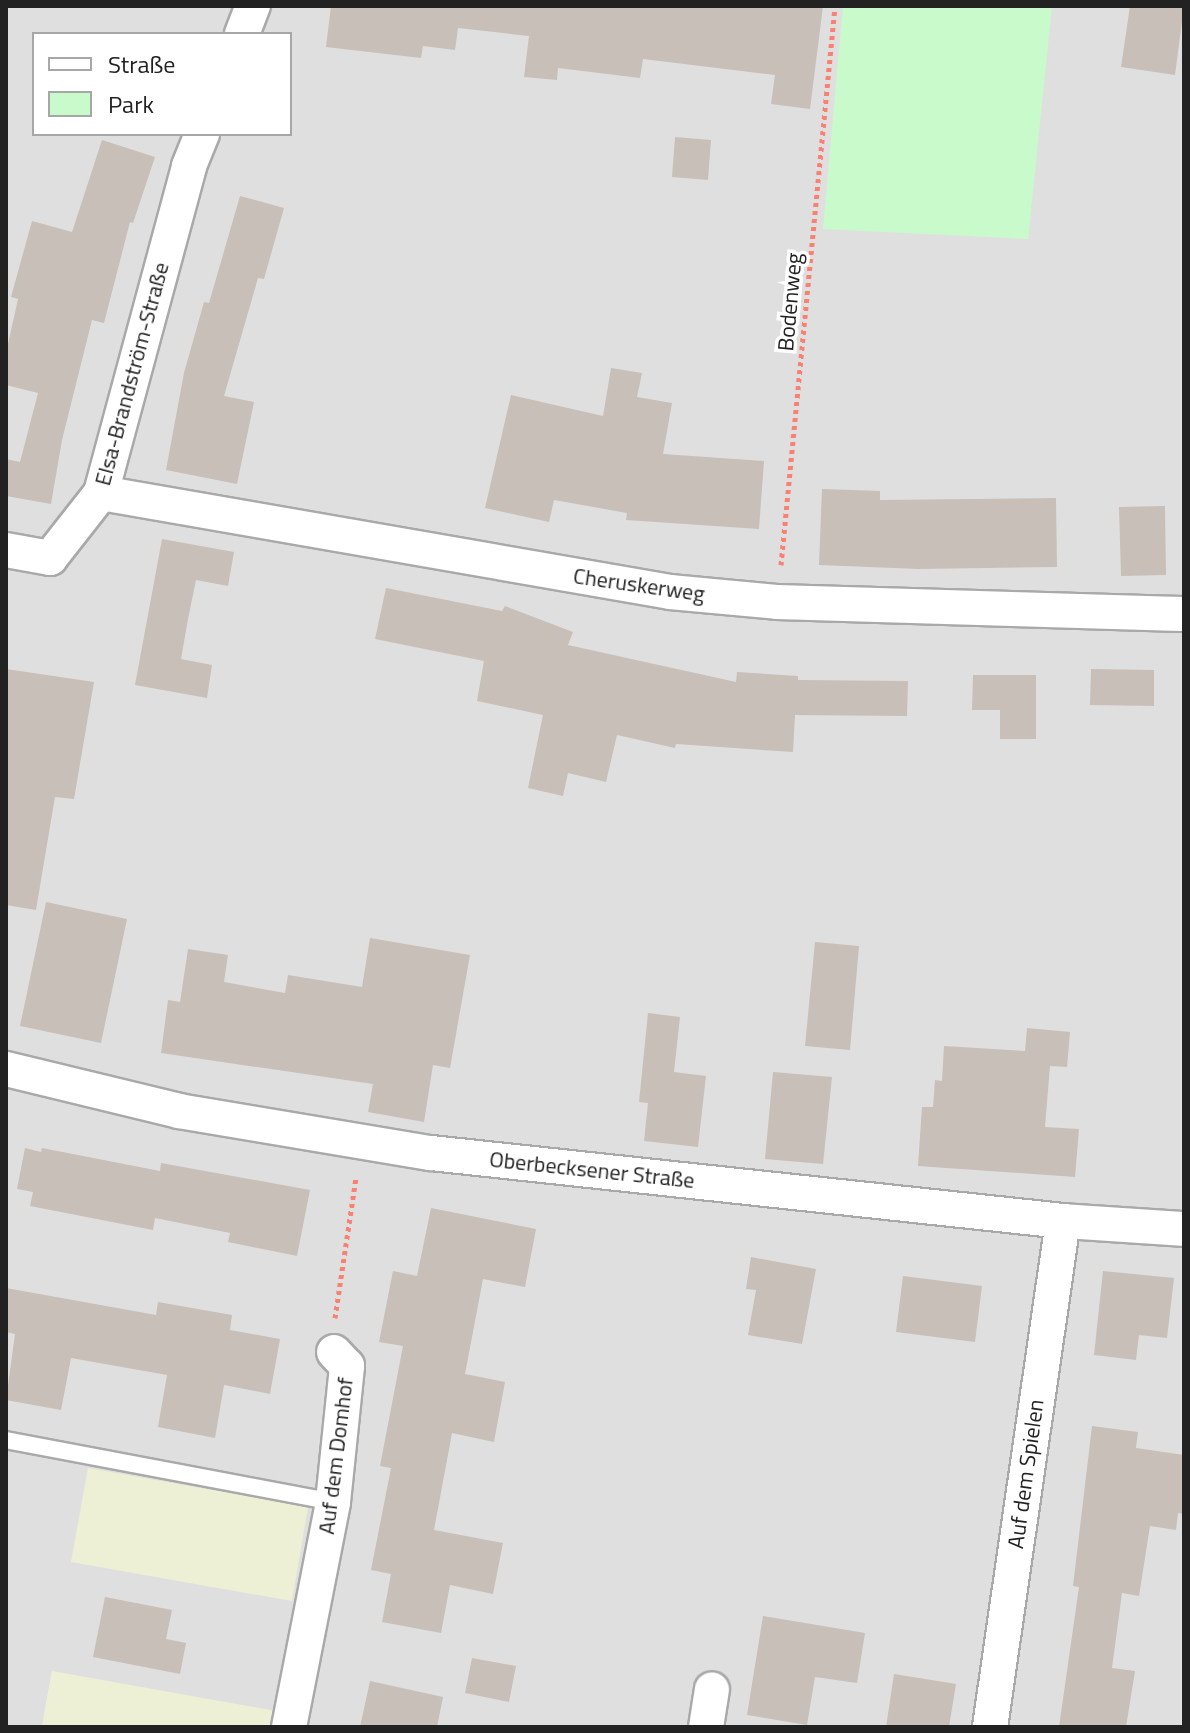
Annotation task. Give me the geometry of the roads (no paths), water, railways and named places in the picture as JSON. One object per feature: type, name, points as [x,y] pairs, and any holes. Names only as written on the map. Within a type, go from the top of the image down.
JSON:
[{"type":"street","points":[[243,32],[253,6]]},
{"type":"street","name":"Elsa-Brandström-Straße","points":[[6,550],[50,558],[101,493],[189,166],[201,136]]},
{"type":"street","name":"Cheruskerweg","points":[[101,493],[670,592],[777,602],[1184,614]]},
{"type":"street","name":"Oberbecksener Straße","points":[[6,1069],[179,1111],[431,1153],[1063,1221],[1184,1229]]},
{"type":"street","name":"Auf dem Spielen","points":[[990,1727],[1063,1221]]},
{"type":"street","name":"Auf dem Domhof","points":[[289,1727],[333,1502],[347,1366],[334,1352]]},
{"type":"street","points":[[706,1727],[712,1689]]},
{"type":"lane","points":[[6,1440],[333,1502]]}]
